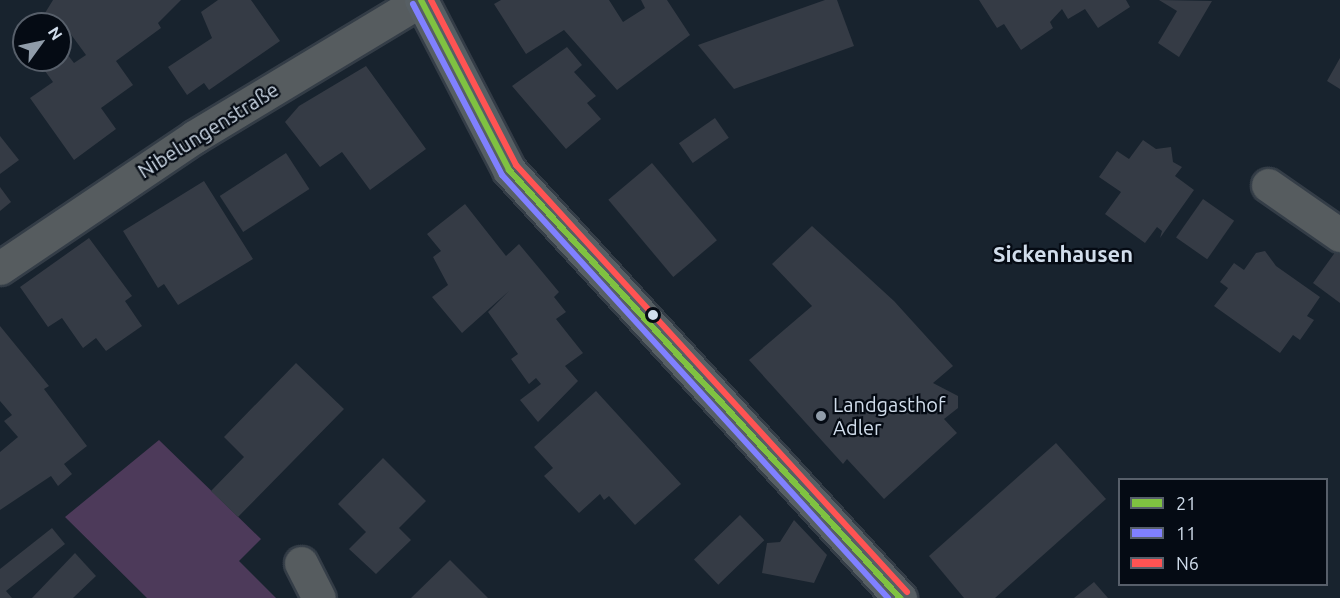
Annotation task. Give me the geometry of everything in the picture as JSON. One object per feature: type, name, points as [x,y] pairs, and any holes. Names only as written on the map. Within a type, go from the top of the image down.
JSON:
[{"type":"street","name":"Nibelungenstraße","points":[[0,268],[194,137],[422,2]]},
{"type":"street","points":[[422,2],[509,170],[900,598]]},
{"type":"street","points":[[1268,185],[1340,235]]},
{"type":"street","points":[[301,563],[319,598]]},
{"type":"shaded area","points":[[159,440],[261,539],[239,561],[276,598],[147,598],[65,517]]},
{"type":"building","points":[[53,0],[181,0],[158,23],[161,28],[116,61],[133,85],[101,108],[116,129],[74,160],[30,98],[53,82],[46,72],[72,72],[72,60],[74,63],[86,55],[72,36],[72,12],[46,12]]},
{"type":"building","points":[[218,0],[251,0],[280,41],[209,90],[204,83],[187,95],[168,67],[212,38],[201,12]]},
{"type":"building","points":[[501,0],[609,0],[623,22],[645,8],[641,0],[667,0],[690,35],[617,90],[564,30],[526,54],[494,4]]},
{"type":"building","points":[[825,0],[837,0],[854,46],[734,89],[698,45]]},
{"type":"building","points":[[979,0],[1126,0],[1130,7],[1098,28],[1085,9],[1068,19],[1062,9],[1050,22],[1053,28],[1021,50],[1004,24],[997,28]]},
{"type":"building","points":[[1159,0],[1212,1],[1179,57],[1158,43],[1177,11]]},
{"type":"building","points":[[567,47],[582,65],[574,72],[596,96],[587,103],[601,119],[566,149],[512,86]]},
{"type":"building","points":[[1340,58],[1340,89],[1327,81]]},
{"type":"building","points":[[366,66],[426,149],[370,190],[342,152],[320,167],[285,122],[299,106]]},
{"type":"building","points":[[715,118],[729,138],[693,163],[679,143]]},
{"type":"building","points":[[0,136],[19,160],[0,174]]},
{"type":"building","points":[[1143,140],[1156,149],[1171,147],[1173,162],[1182,167],[1175,176],[1194,190],[1160,238],[1162,231],[1157,227],[1145,243],[1105,214],[1121,192],[1099,177],[1117,151],[1129,159]]},
{"type":"building","points":[[286,153],[309,189],[243,232],[220,196]]},
{"type":"building","points":[[652,163],[717,240],[673,277],[608,200]]},
{"type":"building","points":[[204,181],[253,259],[178,305],[164,284],[158,288],[123,231]]},
{"type":"building","points":[[0,187],[11,202],[0,211]]},
{"type":"building","points":[[1203,199],[1234,221],[1207,259],[1176,238]]},
{"type":"building","points":[[465,204],[506,256],[519,244],[559,292],[554,297],[566,312],[556,319],[583,353],[565,366],[578,381],[538,422],[520,400],[541,384],[536,378],[529,384],[511,359],[518,354],[488,312],[509,291],[462,333],[432,297],[448,285],[433,257],[441,251],[427,234]]},
{"type":"building","points":[[812,226],[894,301],[953,366],[933,383],[958,396],[958,408],[944,419],[957,433],[884,499],[847,459],[843,464],[749,360],[812,306],[772,264]]},
{"type":"building","points":[[89,238],[132,296],[125,301],[142,326],[106,351],[96,338],[83,348],[62,318],[48,327],[20,287]]},
{"type":"building","points":[[1265,251],[1276,266],[1320,297],[1307,316],[1314,320],[1300,340],[1293,335],[1280,353],[1214,306],[1228,288],[1220,282],[1234,263],[1244,270],[1256,253]]},
{"type":"building","points":[[1336,251],[1340,254],[1340,303],[1313,283]]},
{"type":"building","points":[[0,326],[49,386],[44,389],[87,446],[64,464],[72,474],[58,486],[51,476],[0,510],[0,452],[18,437],[4,421],[12,415],[0,401]]},
{"type":"building","points":[[296,363],[344,409],[238,517],[211,491],[244,457],[224,437]]},
{"type":"building","points":[[596,391],[681,484],[635,525],[609,496],[604,500],[600,494],[579,513],[544,476],[553,468],[534,447]]},
{"type":"building","points":[[1056,443],[1106,499],[995,598],[964,598],[929,556]]},
{"type":"building","points":[[383,458],[426,501],[399,528],[411,540],[376,574],[349,549],[366,532],[338,504]]},
{"type":"building","points":[[740,515],[764,540],[718,585],[694,559]]},
{"type":"building","points":[[794,520],[827,555],[814,583],[762,573],[767,543],[780,542]]},
{"type":"building","points":[[52,528],[65,544],[6,591],[12,598],[0,598],[0,569]]},
{"type":"building","points":[[75,553],[96,576],[73,598],[32,598]]},
{"type":"building","points":[[450,560],[488,598],[411,598]]},
{"type":"building","points":[[1094,582],[1108,598],[1074,598]]},
{"type":"transit line","name":"21","points":[[421,0],[509,170],[900,598]]},
{"type":"transit line","name":"N6","points":[[431,0],[516,165],[907,592]]},
{"type":"transit line","name":"11","points":[[413,4],[502,175],[888,598]]},
{"type":"place","name":"Landgasthof Adler","points":[[821,416]]},
{"type":"district","name":"Sickenhausen","points":[[1063,254]]}]
